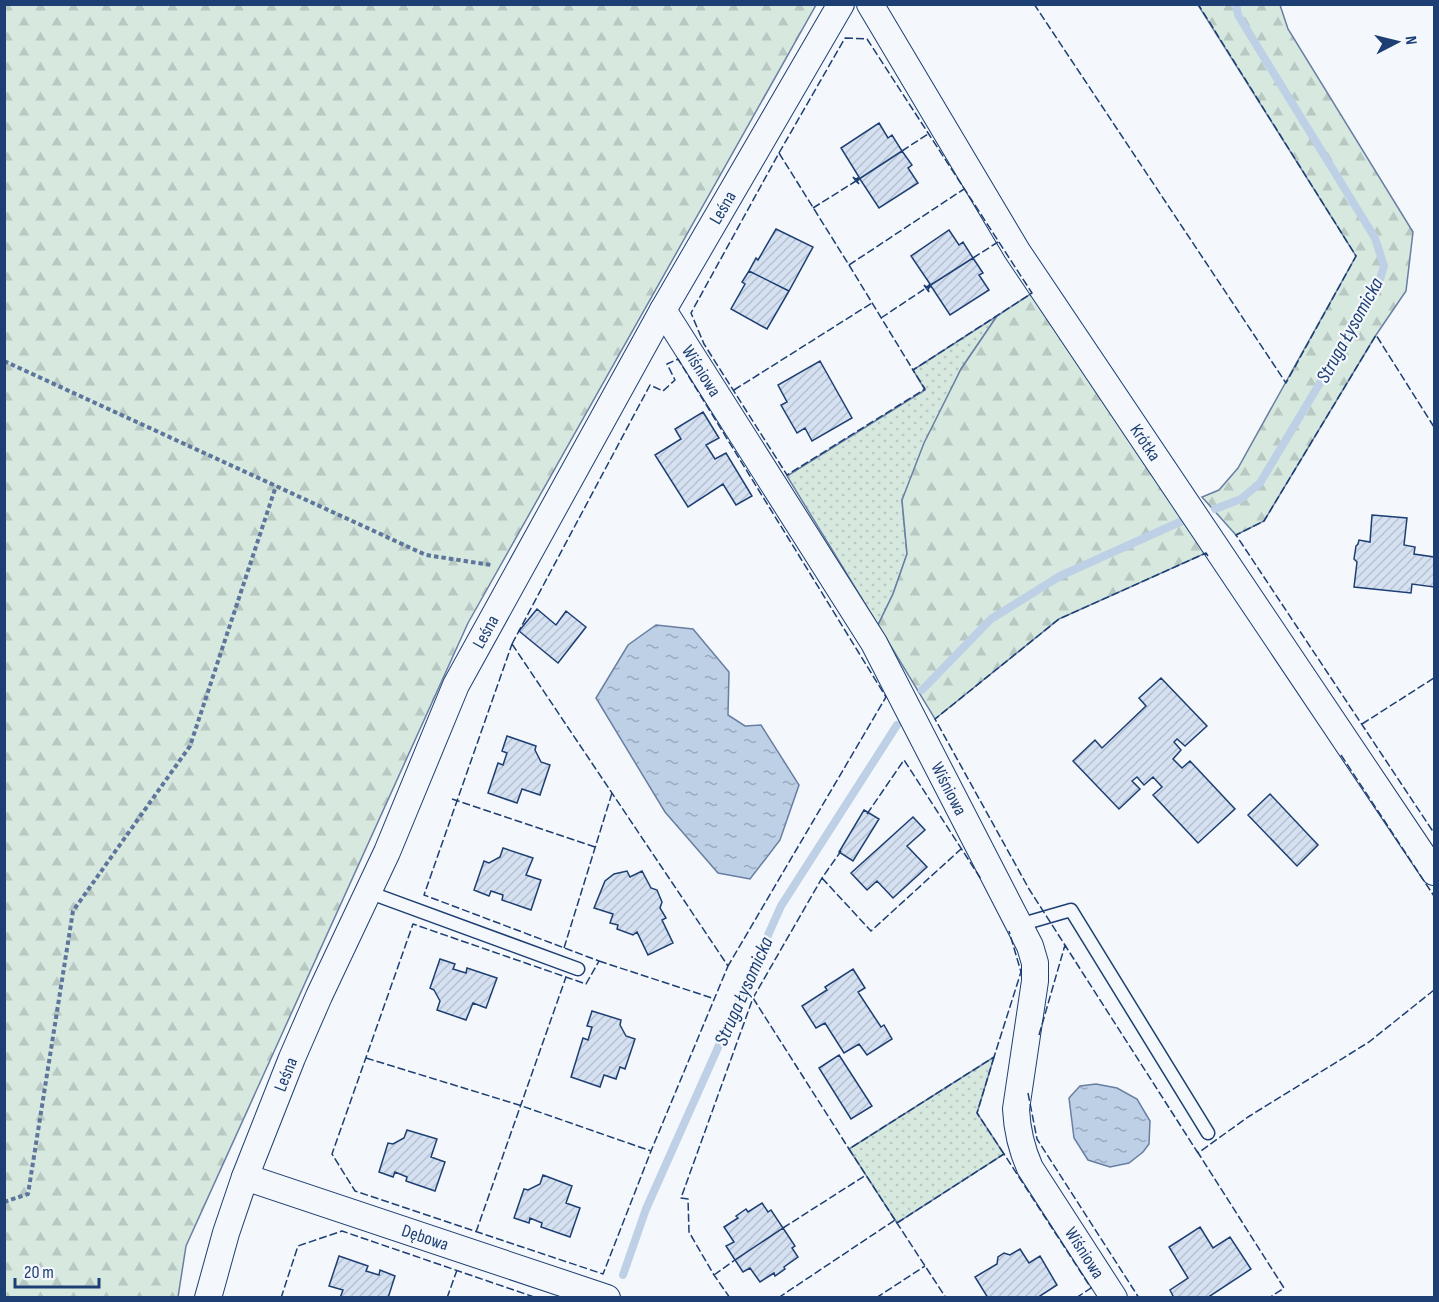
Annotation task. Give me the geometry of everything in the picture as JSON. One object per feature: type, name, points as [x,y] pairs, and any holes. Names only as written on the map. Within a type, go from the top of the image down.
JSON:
[{"type":"street","name":"Leśna","points":[[208,1298],[245,1177],[306,1027],[387,852],[456,685],[663,310],[841,4]]},
{"type":"street","name":"Krótka","points":[[870,4],[1017,251],[1434,872]]},
{"type":"street","name":"Wiśniowa","points":[[663,310],[874,644],[1030,946],[1035,963],[1035,981],[1017,1090],[1017,1128],[1021,1147],[1030,1168],[1114,1298]]},
{"type":"street","name":"Dębowa","points":[[245,1177],[607,1298]]},
{"type":"lane","points":[[368,891],[578,969]]},
{"type":"lane","points":[[1019,925],[1071,910],[1208,1133]]},
{"type":"path","points":[[4,361],[426,555],[520,570]]},
{"type":"path","points":[[4,1202],[28,1194],[73,911],[190,746],[276,486]]},
{"type":"green space","points":[[5,4],[816,5],[468,623],[186,1246],[178,1297],[5,1297]]},
{"type":"green space","points":[[1198,5],[1280,5],[1288,29],[1413,232],[1406,291],[1376,335],[1264,521],[1236,535],[1202,497],[1219,490],[1238,468],[1356,256]]},
{"type":"green space","points":[[1032,293],[1206,553],[1059,619],[935,719],[878,625],[893,594],[907,554],[902,500],[924,443],[961,369],[997,316]]},
{"type":"green space","points":[[997,316],[961,369],[902,500],[907,554],[893,594],[878,625],[787,476],[925,390],[913,370]]},
{"type":"green space","points":[[994,1057],[977,1113],[1004,1154],[897,1223],[849,1149]]},
{"type":"water","points":[[656,625],[693,629],[729,672],[728,715],[745,726],[761,725],[799,785],[780,840],[750,879],[718,873],[665,812],[596,698],[628,645]]},
{"type":"water","points":[[1096,1084],[1117,1088],[1137,1099],[1150,1121],[1149,1144],[1129,1163],[1110,1167],[1088,1160],[1074,1138],[1069,1098],[1080,1086]]},
{"type":"building","points":[[879,123],[888,138],[892,135],[902,151],[856,181],[853,177],[856,179],[859,177],[841,148]]},
{"type":"building","points":[[902,151],[912,165],[908,168],[918,183],[879,208],[860,179],[857,181],[859,184],[856,181]]},
{"type":"building","points":[[776,229],[813,247],[789,291],[749,271]]},
{"type":"building","points":[[949,230],[959,245],[963,242],[973,258],[926,288],[924,285],[927,287],[930,284],[911,256]]},
{"type":"building","points":[[973,258],[983,273],[979,275],[989,290],[950,315],[931,286],[928,289],[929,292],[926,288]]},
{"type":"building","points":[[749,271],[789,291],[767,329],[731,309],[745,284],[742,282]]},
{"type":"building","points":[[820,361],[852,418],[812,441],[805,428],[797,433],[781,405],[787,402],[778,385]]},
{"type":"building","points":[[703,412],[719,438],[706,445],[715,459],[726,453],[752,496],[736,505],[723,484],[688,507],[655,455],[681,439],[675,429]]},
{"type":"building","points":[[1372,515],[1407,518],[1404,545],[1415,547],[1414,554],[1434,557],[1434,587],[1412,584],[1411,593],[1354,587],[1356,546],[1359,540],[1370,542]]},
{"type":"building","points":[[537,609],[556,625],[566,611],[586,627],[558,663],[519,631]]},
{"type":"building","points":[[1161,678],[1207,726],[1185,746],[1177,739],[1174,742],[1181,750],[1173,759],[1182,768],[1190,761],[1235,809],[1198,843],[1153,795],[1162,787],[1153,777],[1144,785],[1137,777],[1132,781],[1140,789],[1119,809],[1073,761],[1095,740],[1102,748],[1146,706],[1139,698]]},
{"type":"building","points":[[507,736],[536,746],[535,750],[541,762],[550,765],[540,795],[522,789],[517,803],[488,793],[498,763],[503,765],[507,753],[502,751]]},
{"type":"building","points":[[1270,794],[1318,845],[1297,866],[1248,815]]},
{"type":"building","points":[[864,810],[879,819],[853,861],[839,852]]},
{"type":"building","points":[[913,817],[925,830],[907,846],[927,867],[893,898],[877,881],[867,890],[851,873]]},
{"type":"building","points":[[503,848],[533,858],[526,875],[541,880],[531,910],[502,900],[503,895],[491,891],[489,896],[474,890],[484,861],[489,863],[500,857]]},
{"type":"building","points":[[627,871],[630,877],[642,871],[651,888],[657,890],[662,902],[660,908],[666,918],[662,920],[673,943],[648,955],[637,932],[633,935],[617,929],[618,925],[610,923],[613,914],[594,908],[605,881],[614,874]]},
{"type":"building","points":[[440,959],[455,964],[453,969],[466,973],[467,968],[497,978],[486,1008],[473,1003],[466,1020],[437,1010],[440,1001],[434,990],[430,988]]},
{"type":"building","points":[[853,969],[865,988],[858,992],[881,1027],[884,1025],[892,1039],[867,1055],[859,1044],[844,1053],[825,1023],[816,1028],[802,1006],[827,990],[825,987]]},
{"type":"building","points":[[592,1011],[621,1020],[620,1025],[626,1036],[635,1039],[625,1069],[620,1067],[616,1079],[604,1075],[600,1087],[571,1077],[583,1038],[588,1040],[592,1027],[587,1026]]},
{"type":"building","points":[[839,1055],[872,1106],[851,1119],[819,1068]]},
{"type":"building","points":[[407,1130],[437,1139],[431,1157],[445,1162],[435,1191],[406,1181],[407,1177],[395,1172],[393,1177],[379,1172],[388,1143],[393,1144],[404,1138]]},
{"type":"building","points":[[543,1175],[572,1186],[566,1203],[580,1208],[570,1237],[541,1227],[542,1223],[530,1218],[529,1223],[514,1218],[524,1189],[528,1190],[540,1184]]},
{"type":"building","points":[[762,1203],[768,1212],[771,1210],[783,1228],[735,1260],[726,1246],[734,1242],[724,1227],[738,1218],[736,1216],[746,1209],[748,1212]]},
{"type":"building","points":[[1200,1227],[1213,1248],[1230,1237],[1251,1269],[1207,1298],[1174,1298],[1170,1290],[1188,1278],[1169,1247]]},
{"type":"building","points":[[783,1228],[795,1246],[792,1248],[798,1257],[775,1276],[774,1273],[760,1282],[750,1268],[743,1272],[735,1260]]},
{"type":"building","points":[[1020,1249],[1029,1263],[1040,1256],[1057,1285],[1037,1298],[988,1298],[975,1277],[997,1264],[998,1257],[1004,1253],[1010,1255]]},
{"type":"building","points":[[339,1256],[368,1266],[366,1271],[379,1275],[380,1270],[395,1276],[388,1298],[340,1298],[343,1290],[329,1286]]},
{"type":"waterway","name":"Struga Łysomicka","points":[[1215,509],[1241,499],[1260,483],[1378,286],[1384,266],[1375,238],[1238,15],[1236,4]]},
{"type":"waterway","name":"Struga Łysomicka","points":[[922,690],[991,619],[1060,576],[1182,521]]},
{"type":"waterway","name":"Struga Łysomicka","points":[[623,1275],[646,1209],[781,906],[897,725]]},
{"type":"fence","points":[[1034,4],[1286,383],[1356,256],[1198,4]]},
{"type":"fence","points":[[845,38],[867,39],[1032,293],[913,370],[925,389],[787,475],[704,344],[691,313],[845,38]]},
{"type":"fence","points":[[902,151],[928,134]]},
{"type":"fence","points":[[779,153],[849,265],[964,189]]},
{"type":"fence","points":[[813,208],[856,181]]},
{"type":"fence","points":[[973,258],[998,242]]},
{"type":"fence","points":[[849,265],[913,370]]},
{"type":"fence","points":[[881,318],[926,288]]},
{"type":"fence","points":[[734,390],[872,303]]},
{"type":"fence","points":[[1434,427],[1376,335],[1264,521],[1236,535],[1434,833]]},
{"type":"fence","points":[[512,644],[650,385],[663,391],[675,380],[667,364],[678,359],[886,697],[728,966]]},
{"type":"fence","points":[[1208,556],[1206,553],[1059,619],[935,719],[1029,889],[1198,1153],[1248,1117],[1369,1042],[1434,990]]},
{"type":"fence","points":[[512,644],[728,966],[603,1274],[355,1191],[332,1154],[413,924],[586,984],[599,961],[424,895],[512,644]]},
{"type":"fence","points":[[1362,724],[1434,678]]},
{"type":"fence","points":[[1341,755],[1434,896]]},
{"type":"fence","points":[[867,814],[904,760],[981,879]]},
{"type":"fence","points":[[564,948],[612,793]]},
{"type":"fence","points":[[452,799],[595,847]]},
{"type":"fence","points":[[822,878],[871,931],[961,849]]},
{"type":"fence","points":[[730,1298],[689,1232],[688,1199],[681,1198],[753,998],[822,878],[841,851]]},
{"type":"fence","points":[[895,1220],[849,1149],[994,1057],[1021,972],[1009,931]]},
{"type":"fence","points":[[1039,1035],[1066,946]]},
{"type":"fence","points":[[599,961],[715,999]]},
{"type":"fence","points":[[476,1232],[566,977]]},
{"type":"fence","points":[[753,998],[849,1149]]},
{"type":"fence","points":[[994,1057],[977,1113],[1004,1154]]},
{"type":"fence","points":[[366,1058],[519,1105],[651,1151]]},
{"type":"fence","points":[[1028,1093],[1037,1139],[1139,1298]]},
{"type":"fence","points":[[1197,1151],[1284,1288],[1269,1298]]},
{"type":"fence","points":[[897,1223],[1004,1154],[1091,1288],[1076,1298]]},
{"type":"fence","points":[[783,1228],[866,1175]]},
{"type":"fence","points":[[778,1298],[895,1220],[946,1298]]},
{"type":"fence","points":[[281,1298],[298,1246],[342,1231],[537,1298]]},
{"type":"fence","points":[[714,1275],[735,1260]]},
{"type":"fence","points":[[876,1298],[925,1266]]},
{"type":"fence","points":[[447,1298],[457,1270]]}]
